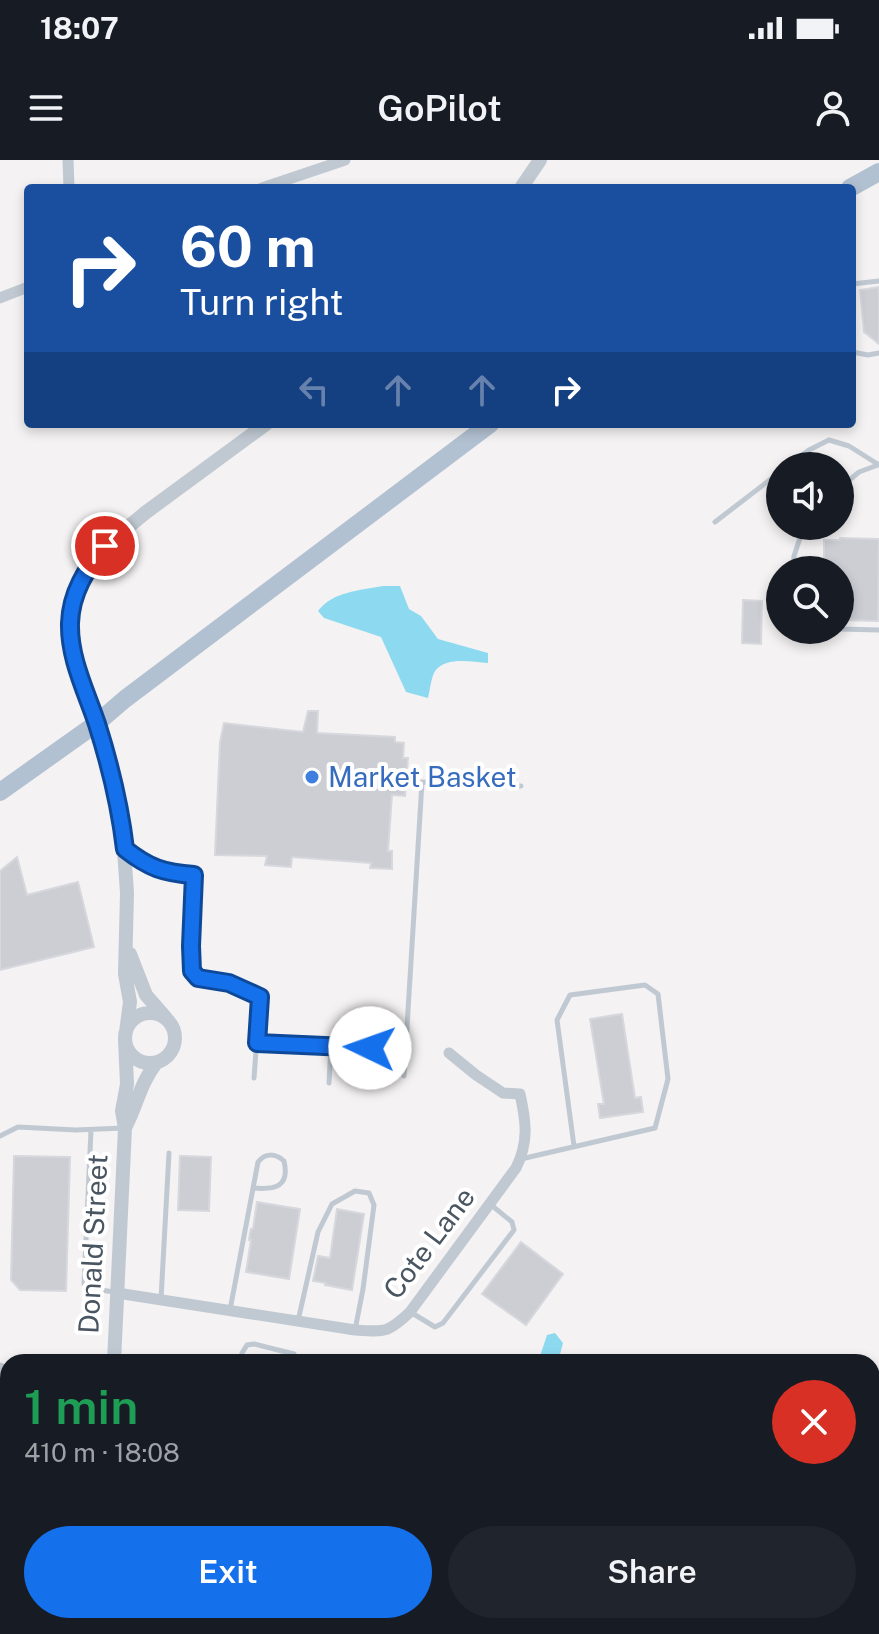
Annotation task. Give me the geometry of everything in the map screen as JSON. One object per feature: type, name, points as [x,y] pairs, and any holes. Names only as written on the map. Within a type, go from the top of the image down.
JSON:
[{"type":"main road","points":[[856,185],[879,172]]},
{"type":"main road","points":[[0,792],[97,723],[485,428]]},
{"type":"street","points":[[68,160],[69,184]]},
{"type":"street","points":[[274,184],[345,160]]},
{"type":"street","points":[[524,184],[540,160]]},
{"type":"street","points":[[0,298],[24,289]]},
{"type":"street","name":"Donald Street","points":[[114,1354],[125,1128],[122,1111],[127,1084],[126,1036],[130,1002],[125,974],[125,849],[119,803],[97,723],[74,659],[70,632],[72,605],[89,566],[105,546],[261,428]]},
{"type":"street","name":"Donald Street","points":[[125,1128],[144,1079],[156,1063],[169,1056],[175,1041],[175,1033],[146,995],[127,942]]},
{"type":"street","points":[[156,1063],[138,1061],[127,1048],[126,1036],[129,1024],[143,1014],[159,1015],[166,1019]]},
{"type":"street","name":"Cote Lane","points":[[117,1293],[355,1330],[384,1330],[395,1326],[410,1312],[520,1159],[526,1139],[520,1094],[503,1093],[449,1053]]},
{"type":"lane","points":[[856,284],[879,281]]},
{"type":"lane","points":[[856,353],[879,353]]},
{"type":"lane","points":[[806,452],[829,440],[849,446],[879,465]]},
{"type":"lane","points":[[854,476],[879,465]]},
{"type":"lane","points":[[715,522],[766,483]]},
{"type":"lane","points":[[854,629],[879,630]]},
{"type":"lane","points":[[404,1076],[422,782],[521,786]]},
{"type":"lane","points":[[125,849],[160,871],[194,875],[192,971],[198,978],[229,983],[260,997],[254,1078]]},
{"type":"lane","points":[[520,1159],[655,1128],[668,1079],[658,994],[645,985],[570,995],[557,1020],[574,1146]]},
{"type":"lane","points":[[257,1043],[406,1050]]},
{"type":"lane","points":[[329,1083],[331,1046]]},
{"type":"lane","points":[[0,1136],[18,1127],[125,1128]]},
{"type":"lane","points":[[91,1130],[84,1284],[88,1288],[117,1293]]},
{"type":"lane","points":[[161,1301],[169,1153]]},
{"type":"lane","points":[[230,1311],[253,1188],[258,1162],[269,1155],[278,1156],[284,1161],[285,1179],[281,1184],[273,1188],[253,1188]]},
{"type":"lane","points":[[298,1322],[318,1232],[332,1204],[355,1191],[369,1193],[374,1205],[355,1330]]},
{"type":"lane","points":[[410,1312],[435,1327],[443,1323],[514,1230],[512,1222],[489,1203]]},
{"type":"lane","points":[[242,1354],[247,1345],[254,1344],[294,1354]]},
{"type":"water","points":[[383,586],[400,586],[409,609],[421,616],[438,639],[488,653],[488,663],[446,663],[435,671],[428,698],[406,692],[381,637],[324,618],[318,611],[339,596]]},
{"type":"water","points":[[555,1333],[563,1343],[560,1354],[541,1354],[547,1335]]},
{"type":"building","points":[[879,287],[879,344],[864,332],[860,290]]},
{"type":"building","points":[[879,539],[878,621],[854,620],[854,556],[824,556],[824,540]]},
{"type":"building","points":[[743,600],[762,601],[761,644],[742,643]]},
{"type":"building","name":"Market Basket","points":[[308,711],[318,711],[317,733],[395,737],[395,742],[404,743],[403,758],[408,758],[405,796],[392,795],[388,851],[392,851],[392,869],[370,868],[371,863],[292,857],[291,867],[265,865],[267,856],[215,855],[220,742],[224,723],[303,732]]},
{"type":"building","points":[[17,857],[27,895],[78,882],[94,947],[0,970],[0,871]]},
{"type":"building","points":[[622,1014],[635,1098],[641,1097],[643,1112],[600,1118],[598,1104],[604,1104],[590,1019]]},
{"type":"building","points":[[14,1156],[70,1157],[66,1291],[20,1290],[11,1280]]},
{"type":"building","points":[[180,1156],[211,1157],[209,1211],[178,1210]]},
{"type":"building","points":[[257,1202],[300,1209],[289,1279],[246,1272]]},
{"type":"building","points":[[337,1209],[364,1214],[352,1290],[313,1281],[318,1256],[330,1258]]},
{"type":"building","points":[[521,1242],[563,1274],[526,1325],[482,1294]]},
{"type":"place","name":"Market Basket","points":[[312,777]]},
{"type":"route","points":[[105,546],[89,566],[77,590],[70,622],[71,643],[113,780],[125,849],[160,871],[194,875],[190,967],[198,978],[229,983],[260,997],[257,1043],[370,1048]]}]
